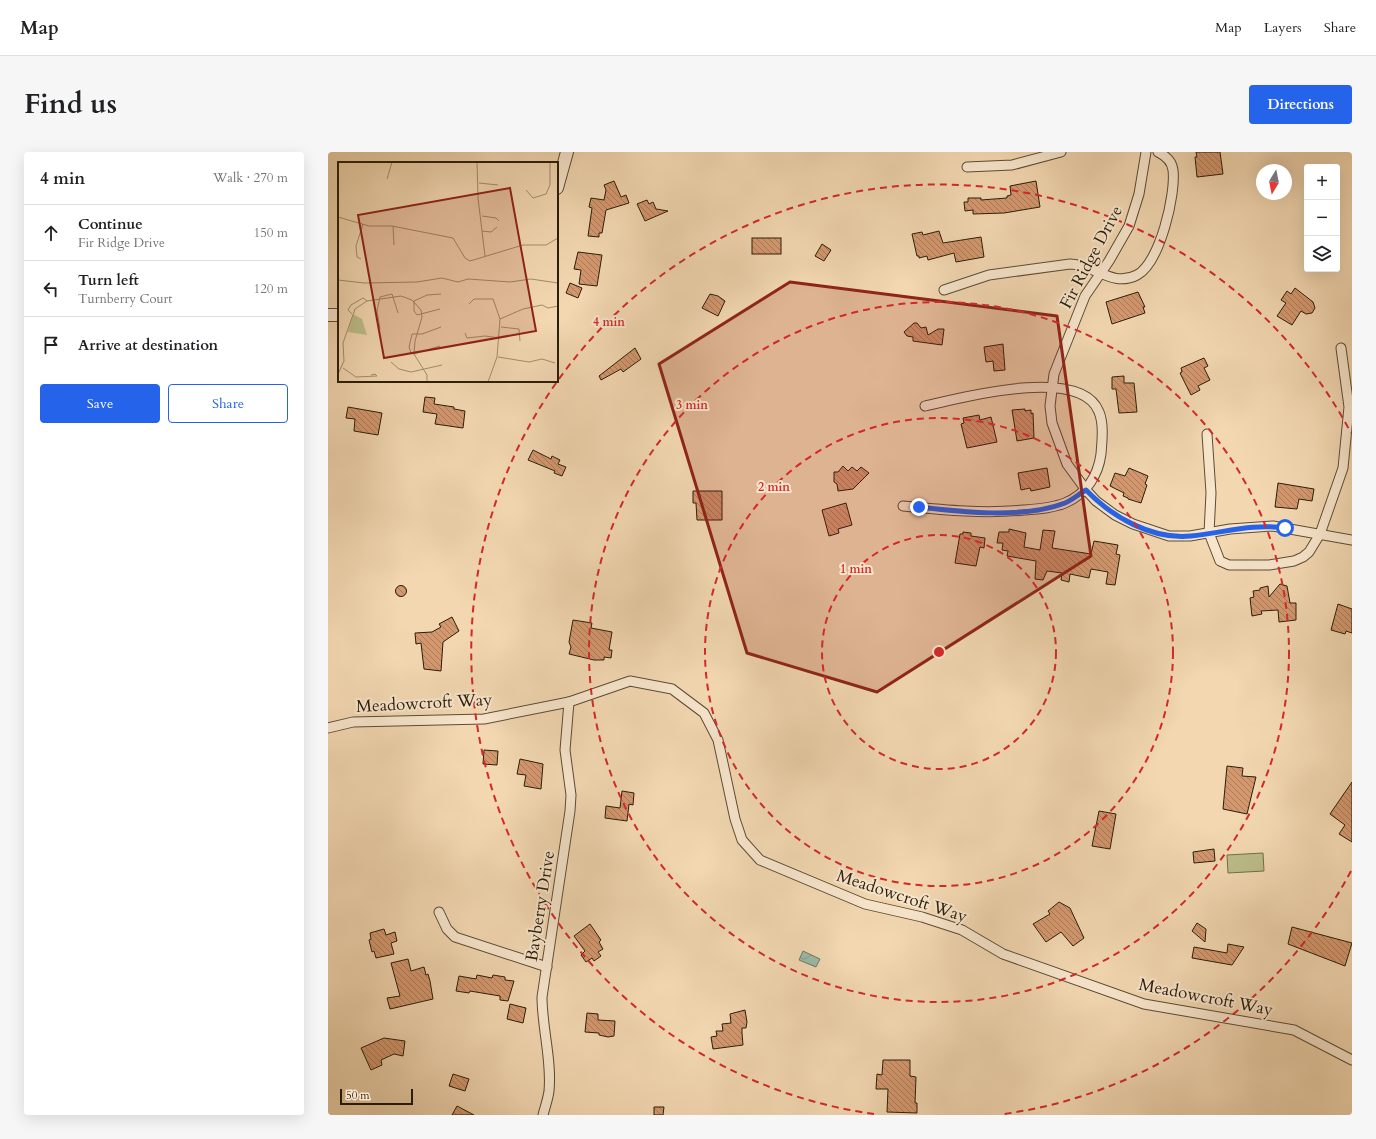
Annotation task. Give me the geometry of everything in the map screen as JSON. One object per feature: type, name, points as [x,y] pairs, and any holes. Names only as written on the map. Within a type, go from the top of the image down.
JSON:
[{"type":"street","points":[[558,184],[567,152]]},
{"type":"street","points":[[967,167],[1012,165],[1062,152]]},
{"type":"street","name":"Fir Ridge Drive","points":[[1146,152],[1139,194],[1129,226],[1100,275],[1085,296],[1054,374],[1051,388],[1052,422],[1056,437],[1067,464],[1096,501],[1115,515],[1132,524],[1169,536],[1190,536],[1244,527],[1273,526],[1352,540]]},
{"type":"street","points":[[944,290],[989,275],[1070,264],[1081,264],[1100,275],[1127,279],[1138,274],[1148,266],[1155,252],[1165,226],[1172,197],[1173,169],[1168,157],[1158,152]]},
{"type":"street","points":[[1207,434],[1211,493],[1209,533],[1220,561],[1228,565],[1269,565],[1303,557],[1310,552],[1320,534],[1338,487],[1346,453],[1349,407],[1341,348]]},
{"type":"street","points":[[903,506],[965,512],[998,513],[1051,507],[1066,502],[1086,490],[1097,473],[1102,441],[1099,412],[1093,402],[1081,394],[1067,389],[1016,388],[986,392],[925,406]]},
{"type":"street","name":"Meadowcroft Way","points":[[328,728],[353,722],[484,718],[569,702],[630,681],[672,689],[704,713],[718,740],[735,819],[742,840],[760,860],[865,904],[922,917],[962,930],[1003,954],[1144,1004],[1294,1030],[1352,1060]]},
{"type":"street","name":"Bayberry Drive","points":[[543,1115],[548,1091],[549,1068],[542,1004],[570,810],[571,795],[565,750],[569,702]]},
{"type":"street","points":[[439,912],[447,929],[455,937],[547,967]]},
{"type":"highlighted area","points":[[790,282],[1057,316],[1091,556],[877,692],[747,653],[659,364]]},
{"type":"green space","points":[[1263,853],[1264,871],[1228,873],[1227,855]]},
{"type":"water","points":[[803,951],[820,959],[816,967],[799,960]]},
{"type":"building","points":[[1196,152],[1220,152],[1223,174],[1197,177]]},
{"type":"building","points":[[614,181],[621,197],[626,195],[629,203],[606,210],[602,233],[599,233],[599,237],[588,236],[592,208],[589,207],[591,198],[604,200],[606,190],[604,185]]},
{"type":"building","points":[[1036,181],[1040,207],[1004,213],[973,214],[973,210],[965,211],[964,202],[968,202],[968,198],[981,198],[981,200],[1007,198],[1007,196],[1011,195],[1010,186]]},
{"type":"building","points":[[647,200],[649,204],[653,202],[656,209],[668,211],[645,221],[637,204]]},
{"type":"building","points":[[939,231],[943,243],[981,237],[984,257],[956,262],[954,253],[928,260],[927,256],[919,258],[919,256],[917,256],[912,234],[922,232],[923,235]]},
{"type":"building","points":[[752,238],[781,238],[781,254],[752,254]]},
{"type":"building","points":[[822,244],[831,250],[824,261],[815,256]]},
{"type":"building","points":[[578,252],[602,255],[597,286],[579,284],[581,270],[574,269]]},
{"type":"building","points":[[570,283],[582,288],[578,298],[566,293]]},
{"type":"building","points":[[1295,288],[1313,302],[1315,308],[1312,313],[1306,314],[1301,311],[1292,325],[1277,316],[1286,303],[1281,300],[1287,291],[1291,294]]},
{"type":"building","points":[[1138,292],[1145,307],[1143,307],[1145,313],[1112,324],[1106,302]]},
{"type":"building","points":[[710,294],[718,296],[725,301],[718,316],[702,308]]},
{"type":"building","points":[[914,323],[917,323],[921,328],[926,327],[928,335],[938,329],[944,329],[942,345],[913,341],[913,337],[907,336],[904,332]]},
{"type":"building","points":[[1003,344],[1005,370],[994,371],[993,361],[986,362],[984,347]]},
{"type":"building","points":[[635,348],[641,359],[623,372],[621,369],[601,380],[599,376]]},
{"type":"building","points":[[1204,358],[1208,366],[1204,368],[1210,380],[1198,386],[1200,390],[1191,395],[1180,373],[1182,372],[1181,368]]},
{"type":"building","points":[[1124,376],[1124,383],[1134,383],[1137,412],[1119,413],[1116,389],[1112,389],[1112,377]]},
{"type":"building","points":[[425,397],[435,398],[434,404],[454,407],[454,409],[465,411],[463,428],[435,424],[437,414],[423,412]]},
{"type":"building","points":[[348,407],[382,413],[378,435],[354,431],[355,419],[346,418]]},
{"type":"building","points":[[1025,409],[1025,411],[1031,410],[1031,414],[1033,413],[1034,438],[1017,441],[1012,410]]},
{"type":"building","points":[[979,415],[980,420],[991,417],[997,442],[967,448],[961,424],[964,423],[963,418]]},
{"type":"building","points":[[533,450],[551,459],[552,456],[560,460],[558,464],[566,467],[562,476],[554,473],[555,471],[528,460]]},
{"type":"building","points":[[843,466],[848,471],[852,467],[857,471],[861,467],[869,473],[853,489],[838,491],[837,484],[834,482],[834,472],[838,472]]},
{"type":"building","points":[[1047,468],[1050,487],[1031,491],[1030,488],[1021,490],[1018,473]]},
{"type":"building","points":[[1129,468],[1148,476],[1145,484],[1147,485],[1141,503],[1128,499],[1123,496],[1124,493],[1110,486],[1115,473],[1125,476]]},
{"type":"building","points":[[1278,483],[1314,489],[1312,501],[1299,499],[1297,509],[1275,507]]},
{"type":"building","points":[[693,491],[722,491],[722,520],[697,520],[696,503],[693,503]]},
{"type":"building","points":[[846,503],[852,525],[838,529],[839,533],[829,536],[822,510]]},
{"type":"building","points":[[1009,529],[1026,533],[1024,547],[1040,550],[1043,530],[1055,531],[1052,548],[1091,554],[1094,541],[1118,545],[1116,554],[1120,555],[1115,585],[1106,584],[1108,572],[1091,569],[1089,578],[1070,574],[1069,582],[1061,580],[1062,573],[1047,571],[1043,580],[1035,579],[1036,561],[1007,556],[1008,551],[1002,550],[1003,543],[997,543],[999,532],[1009,532]]},
{"type":"building","points":[[963,532],[971,533],[971,536],[985,538],[984,548],[980,547],[976,566],[955,563],[960,534],[963,534]]},
{"type":"building","points":[[1280,584],[1287,586],[1290,603],[1296,603],[1296,620],[1279,622],[1278,610],[1261,611],[1262,614],[1252,616],[1250,598],[1254,597],[1253,591],[1260,590],[1260,588],[1268,586],[1269,597]]},
{"type":"building","points":[[399,586],[403,586],[405,587],[405,595],[399,596],[396,593],[396,589]]},
{"type":"building","points":[[1338,604],[1352,609],[1352,633],[1346,631],[1345,634],[1331,630]]},
{"type":"building","points":[[452,617],[459,631],[443,642],[441,671],[424,669],[421,643],[416,644],[415,633],[432,632],[441,627],[439,624]]},
{"type":"building","points":[[573,620],[592,623],[591,628],[612,632],[609,650],[612,650],[611,658],[604,657],[604,660],[594,660],[569,654],[571,647],[569,642]]},
{"type":"building","points":[[484,750],[498,751],[497,765],[483,764]]},
{"type":"building","points":[[520,759],[543,764],[541,789],[524,786],[526,775],[517,774]]},
{"type":"building","points":[[1227,766],[1243,768],[1242,776],[1256,777],[1247,814],[1223,809]]},
{"type":"building","points":[[1352,782],[1352,842],[1339,834],[1345,825],[1330,814]]},
{"type":"building","points":[[622,791],[634,793],[633,805],[629,804],[627,821],[605,818],[606,806],[620,808]]},
{"type":"building","points":[[1099,811],[1116,814],[1110,849],[1092,846]]},
{"type":"building","points":[[1214,849],[1215,861],[1194,863],[1193,852]]},
{"type":"building","points":[[1059,902],[1070,908],[1084,938],[1073,946],[1061,932],[1046,942],[1033,924],[1050,914],[1048,911]]},
{"type":"building","points":[[1197,923],[1206,929],[1205,942],[1192,931]]},
{"type":"building","points":[[590,924],[601,940],[599,942],[603,949],[598,952],[601,956],[594,961],[592,958],[586,962],[581,955],[585,951],[574,936]]},
{"type":"building","points":[[1292,927],[1352,943],[1345,966],[1288,944]]},
{"type":"building","points":[[384,929],[386,935],[395,932],[397,941],[391,943],[394,954],[376,958],[374,951],[372,952],[369,940],[371,939],[370,933]]},
{"type":"building","points":[[1228,944],[1244,947],[1232,965],[1192,958],[1194,947],[1227,953]]},
{"type":"building","points":[[408,959],[411,971],[424,967],[426,975],[428,974],[430,981],[433,999],[390,1009],[387,998],[400,996],[391,963]]},
{"type":"building","points":[[477,975],[492,978],[493,975],[505,977],[505,980],[514,981],[508,1001],[500,1000],[500,996],[470,991],[469,993],[456,991],[459,976],[476,979]]},
{"type":"building","points":[[510,1004],[526,1008],[523,1023],[507,1019]]},
{"type":"building","points":[[745,1010],[747,1022],[746,1028],[742,1028],[743,1045],[713,1049],[711,1037],[717,1036],[716,1031],[723,1031],[722,1024],[731,1023],[730,1014]]},
{"type":"building","points":[[587,1013],[598,1014],[598,1020],[615,1021],[614,1036],[608,1037],[599,1035],[599,1033],[585,1032]]},
{"type":"building","points":[[384,1038],[405,1041],[403,1056],[394,1054],[381,1060],[382,1065],[371,1070],[361,1048]]},
{"type":"building","points":[[883,1060],[910,1060],[910,1076],[916,1077],[915,1103],[917,1103],[917,1113],[887,1112],[888,1089],[876,1089],[877,1074],[882,1075]]},
{"type":"building","points":[[453,1074],[469,1079],[465,1091],[449,1086]]},
{"type":"building","points":[[457,1106],[474,1115],[452,1115]]},
{"type":"building","points":[[654,1107],[664,1107],[663,1115],[654,1115]]},
{"type":"route","points":[[919,507],[965,512],[998,513],[1051,507],[1066,502],[1086,490],[1096,501],[1115,515],[1132,524],[1169,536],[1190,536],[1252,526],[1273,526],[1285,528]]}]
